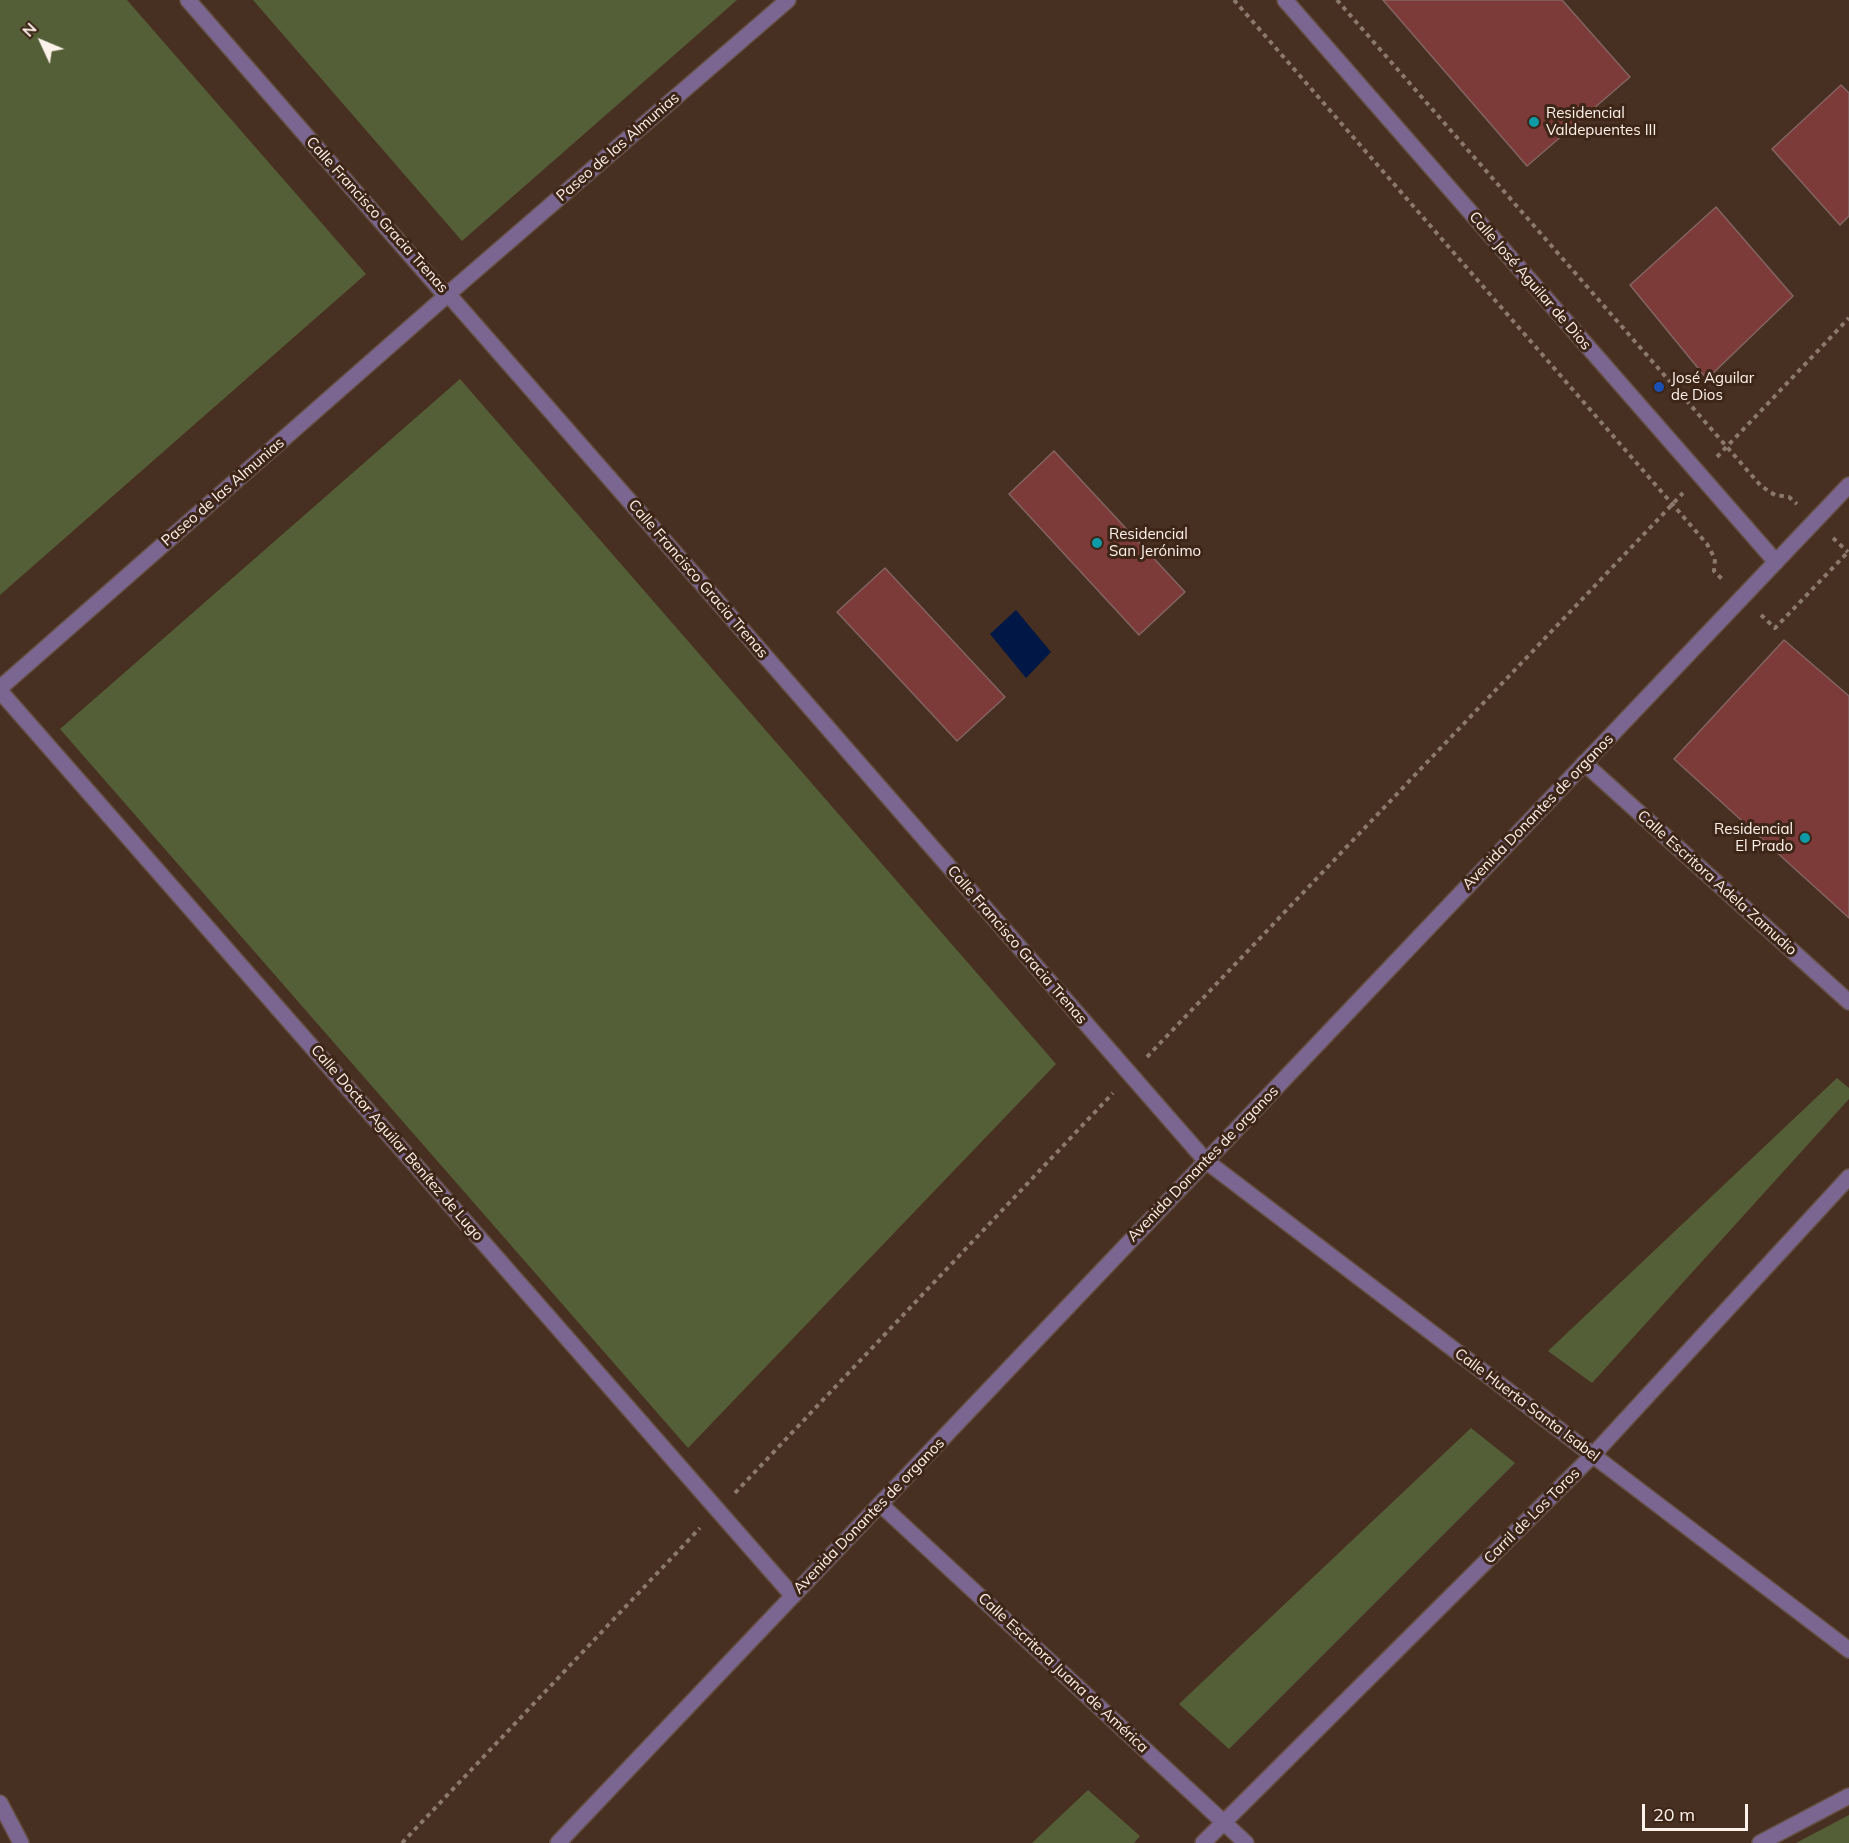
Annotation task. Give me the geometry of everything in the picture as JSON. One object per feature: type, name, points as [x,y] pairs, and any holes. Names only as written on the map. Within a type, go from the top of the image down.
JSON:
[{"type":"street","name":"Calle Francisco Gracia Trenas","points":[[188,0],[1206,1161]]},
{"type":"street","name":"Paseo de las Almunias","points":[[0,690],[447,295],[788,0]]},
{"type":"street","name":"Calle José Aguilar de Dios","points":[[1285,0],[1776,562]]},
{"type":"street","name":"Avenida Donantes de organos","points":[[558,1843],[1849,485]]},
{"type":"street","name":"Calle Doctor Aguilar Benítez de Lugo","points":[[0,690],[793,1596]]},
{"type":"street","name":"Calle Escritora Adela Zamudio","points":[[1584,764],[1849,1002]]},
{"type":"street","name":"Calle Huerta Santa Isabel","points":[[1206,1161],[1849,1650]]},
{"type":"street","name":"Carril de Los Toros","points":[[1203,1843],[1593,1455],[1849,1177]]},
{"type":"street","name":"Calle Escritora Juana de América","points":[[880,1504],[1246,1843]]},
{"type":"street","points":[[1760,1843],[1849,1796]]},
{"type":"street","points":[[0,1803],[21,1843]]},
{"type":"path","points":[[1234,0],[1707,544],[1715,559],[1714,571],[1774,628],[1848,552],[1789,497],[1775,495],[1761,486],[1337,0]]},
{"type":"green space","points":[[0,0],[127,0],[366,274],[0,595]]},
{"type":"green space","points":[[253,0],[737,0],[462,241]]},
{"type":"green space","points":[[460,379],[1056,1064],[688,1448],[60,729]]},
{"type":"green space","points":[[1837,1078],[1849,1088],[1849,1099],[1592,1383],[1548,1351]]},
{"type":"green space","points":[[1471,1428],[1515,1463],[1229,1749],[1179,1704]]},
{"type":"green space","points":[[1088,1790],[1140,1836],[1134,1843],[1032,1843]]},
{"type":"green space","points":[[1849,1815],[1849,1843],[1796,1843]]},
{"type":"water","points":[[1016,610],[1051,652],[1026,678],[990,634]]},
{"type":"building","name":"Residencial Valdepuentes III","points":[[1383,0],[1562,0],[1630,77],[1527,166]]},
{"type":"building","points":[[1841,85],[1849,93],[1849,216],[1840,225],[1772,149]]},
{"type":"building","points":[[1716,207],[1793,296],[1707,379],[1630,285]]},
{"type":"building","name":"Residencial San Jerónimo","points":[[1054,451],[1185,592],[1139,635],[1009,494]]},
{"type":"building","points":[[885,568],[1005,697],[957,741],[837,612]]},
{"type":"building","name":"Residencial El Prado","points":[[1784,640],[1849,696],[1849,918],[1674,759]]},
{"type":"place","name":"Residencial Valdepuentes III","points":[[1534,122]]},
{"type":"place","name":"José Aguilar de Dios","points":[[1659,387]]},
{"type":"place","name":"Residencial San Jerónimo","points":[[1097,543]]},
{"type":"place","name":"Residencial El Prado","points":[[1805,838]]}]
